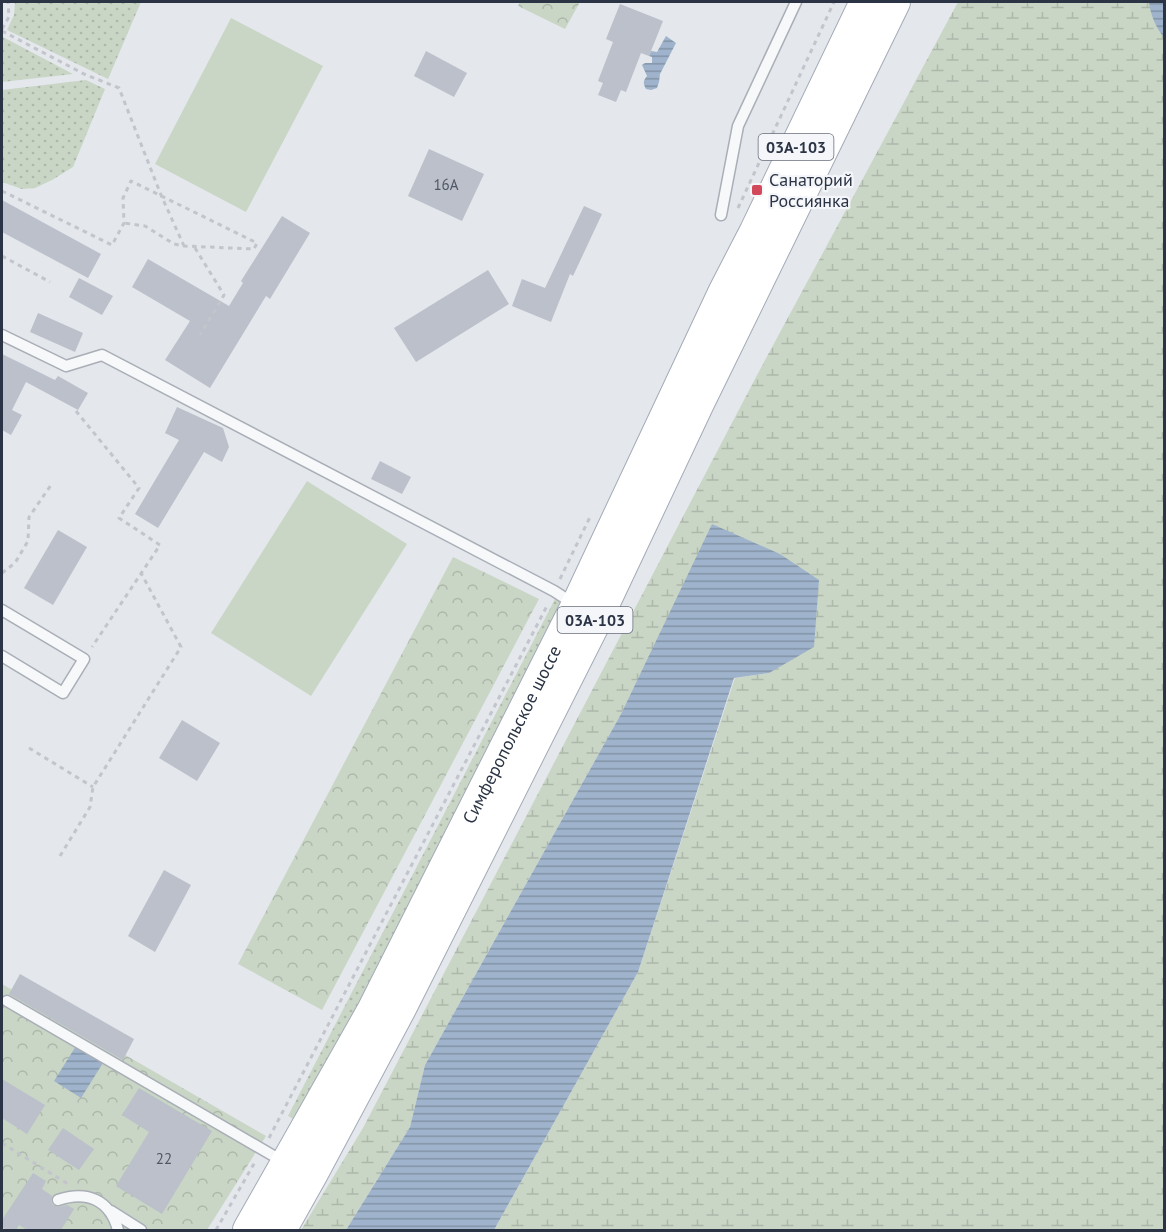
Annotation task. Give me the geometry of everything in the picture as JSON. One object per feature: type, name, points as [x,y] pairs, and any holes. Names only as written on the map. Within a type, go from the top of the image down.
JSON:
[{"type":"main road","name":"Симферопольское шоссе","points":[[249,1230],[275,1157],[373,1011],[566,598],[756,231],[866,2]]},
{"type":"main road","name":"Симферопольское шоссе","points":[[280,1230],[399,1010],[598,615],[703,393],[894,2]]},
{"type":"lane","points":[[721,215],[738,126],[796,2]]},
{"type":"lane","points":[[2,335],[66,366],[102,355],[566,598]]},
{"type":"lane","points":[[2,610],[84,659],[63,693],[2,656]]},
{"type":"lane","points":[[7,1001],[275,1157]]},
{"type":"lane","points":[[58,1200],[79,1195],[90,1197],[141,1230]]},
{"type":"lane","points":[[109,1209],[118,1230]]},
{"type":"path","points":[[8,2],[9,17],[2,30],[84,74],[119,88],[161,195],[184,246]]},
{"type":"path","points":[[737,210],[834,2]]},
{"type":"path","points":[[2,190],[112,244],[124,223],[123,198],[132,181],[257,243],[254,249],[195,248],[174,244],[145,226],[124,223]]},
{"type":"path","points":[[195,248],[224,295],[200,335]]},
{"type":"path","points":[[2,256],[50,282]]},
{"type":"path","points":[[76,411],[139,488],[119,518],[160,545],[84,659]]},
{"type":"path","points":[[2,573],[15,562],[28,541],[29,517],[51,484]]},
{"type":"path","points":[[216,1230],[275,1157],[566,598],[590,517]]},
{"type":"path","points":[[60,856],[90,807],[93,787],[181,647],[141,573]]},
{"type":"path","points":[[29,748],[93,787]]},
{"type":"path","points":[[2,1143],[90,1197]]},
{"type":"green space","points":[[15,2],[141,2],[108,79],[7,30],[14,15]]},
{"type":"green space","points":[[520,2],[580,2],[565,29],[518,6]]},
{"type":"green space","points":[[958,2],[1164,2],[1164,1230],[494,1230],[638,972],[735,678],[769,673],[713,524],[621,714],[425,1065],[410,1127],[346,1230],[301,1230],[363,1128],[756,377]]},
{"type":"green space","points":[[231,18],[323,66],[246,212],[155,164]]},
{"type":"green space","points":[[3,37],[73,74],[2,82]]},
{"type":"green space","points":[[86,80],[105,89],[73,167],[35,188],[22,189],[2,182],[2,90]]},
{"type":"green space","points":[[307,481],[407,544],[311,696],[211,633]]},
{"type":"green space","points":[[453,557],[539,599],[322,1010],[238,964]]},
{"type":"green space","points":[[556,597],[567,604],[301,1123],[288,1116]]},
{"type":"green space","points":[[2,984],[266,1136],[207,1230],[2,1230]]},
{"type":"water","points":[[1149,2],[1164,2],[1164,37],[1154,21]]},
{"type":"water","points":[[666,36],[676,43],[660,74],[657,88],[646,89],[644,82],[647,76],[642,65],[652,63],[652,57],[649,56],[651,51],[657,52]]},
{"type":"water","points":[[712,524],[780,554],[819,580],[814,647],[769,673],[734,678],[638,972],[494,1230],[346,1230],[410,1127],[425,1065],[621,714]]},
{"type":"water","points":[[76,1046],[103,1063],[81,1098],[54,1081]]},
{"type":"building","points":[[620,4],[663,21],[649,56],[641,53],[626,92],[621,90],[616,102],[598,95],[603,83],[598,81],[613,42],[606,39]]},
{"type":"building","points":[[426,51],[467,73],[454,97],[414,76]]},
{"type":"building","points":[[429,149],[484,174],[462,221],[408,196]]},
{"type":"building","points":[[2,200],[101,254],[88,278],[2,232]]},
{"type":"building","points":[[584,206],[602,214],[573,276],[570,274],[551,322],[512,306],[522,279],[545,288]]},
{"type":"building","points":[[282,216],[310,233],[270,299],[266,296],[210,388],[165,360],[190,321],[132,287],[148,259],[229,306],[243,283],[241,281]]},
{"type":"building","points":[[488,270],[509,304],[416,362],[394,328]]},
{"type":"building","points":[[79,278],[113,296],[102,315],[69,297]]},
{"type":"building","points":[[38,313],[83,333],[75,352],[30,332]]},
{"type":"building","points":[[2,354],[55,380],[58,376],[88,393],[78,410],[26,382],[12,410],[22,415],[11,435],[2,430]]},
{"type":"building","points":[[177,407],[223,428],[229,447],[222,462],[204,452],[158,528],[135,514],[179,440],[165,433]]},
{"type":"building","points":[[380,461],[411,477],[402,494],[371,479]]},
{"type":"building","points":[[58,530],[87,547],[53,605],[24,588]]},
{"type":"building","points":[[182,720],[220,743],[197,781],[159,758]]},
{"type":"building","points":[[164,870],[191,885],[155,952],[128,936]]},
{"type":"building","points":[[20,974],[134,1039],[123,1060],[9,994]]},
{"type":"building","points":[[2,1079],[45,1105],[27,1134],[2,1118]]},
{"type":"building","points":[[139,1088],[212,1131],[162,1214],[116,1186],[149,1132],[122,1115]]},
{"type":"building","points":[[63,1128],[94,1149],[79,1170],[48,1150]]},
{"type":"building","points":[[33,1173],[46,1181],[42,1189],[52,1196],[53,1206],[67,1205],[74,1209],[61,1230],[27,1230],[19,1225],[16,1230],[7,1230],[2,1227],[2,1220]]},
{"type":"place","name":"Санаторий Россиянка","points":[[757,190]]}]
